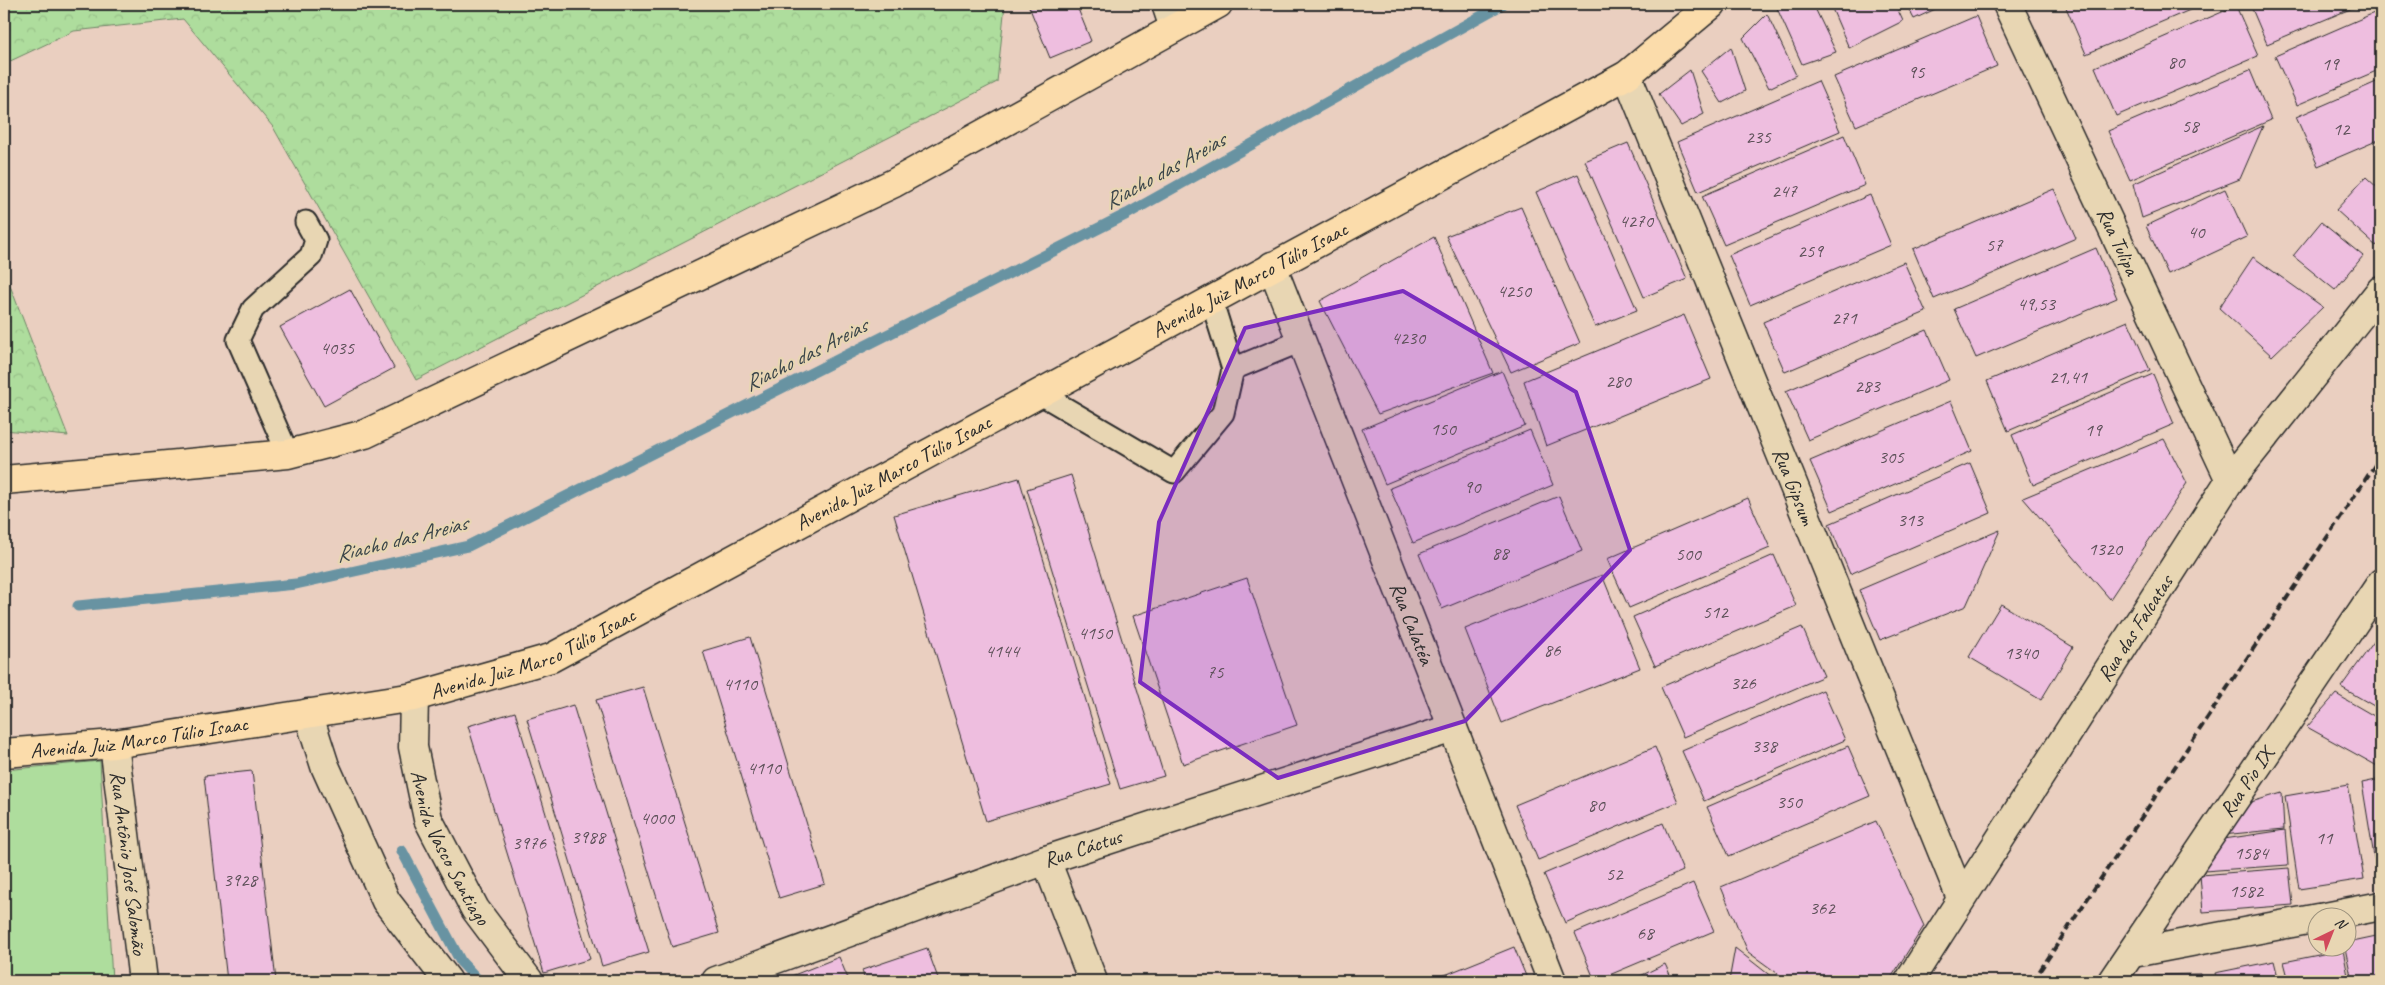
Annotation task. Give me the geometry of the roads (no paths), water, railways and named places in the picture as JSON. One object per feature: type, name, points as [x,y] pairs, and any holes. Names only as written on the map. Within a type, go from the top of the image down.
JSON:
[{"type":"main road","points":[[4,480],[288,454],[364,434],[894,183],[1170,16],[1218,4]]},
{"type":"main road","name":"Avenida Juiz Marco Túlio Isaac","points":[[4,753],[114,744],[414,697],[551,658],[1039,392],[1628,75],[1712,4]]},
{"type":"street","name":"Rua Tulipa","points":[[2007,4],[2230,480]]},
{"type":"street","name":"Rua Gipsum","points":[[1628,75],[1961,898]]},
{"type":"street","name":"Rua Calatéa","points":[[1272,266],[1552,981]]},
{"type":"street","name":"Rua das Falcatas","points":[[1909,981],[2230,480],[2381,290]]},
{"type":"street","name":"Rua Pio IX","points":[[2112,981],[2133,953],[2381,583]]},
{"type":"street","name":"Avenida Vasco Santiago","points":[[414,697],[413,747],[428,819],[475,909],[529,981]]},
{"type":"street","points":[[308,713],[325,766],[386,900],[448,981]]},
{"type":"street","name":"Rua Cáctus","points":[[716,981],[1046,860],[1453,728]]},
{"type":"street","name":"Rua Antônio José Salomão","points":[[114,744],[143,981]]},
{"type":"street","points":[[1046,860],[1093,981]]},
{"type":"street","points":[[2358,910],[2381,906]]},
{"type":"street","points":[[2133,953],[2308,920]]},
{"type":"lane","points":[[288,454],[238,340],[254,309],[310,256],[316,240],[306,222]]},
{"type":"lane","points":[[1039,392],[1174,472],[1223,413],[1233,369],[1211,299]]},
{"type":"lane","points":[[1233,369],[1301,341]]},
{"type":"waterway","name":"Riacho das Areias","points":[[78,606],[296,584],[468,546],[1127,214],[1503,4]]},
{"type":"waterway","points":[[402,851],[461,962],[479,981]]},
{"type":"railway","points":[[2033,981],[2381,456]]}]
